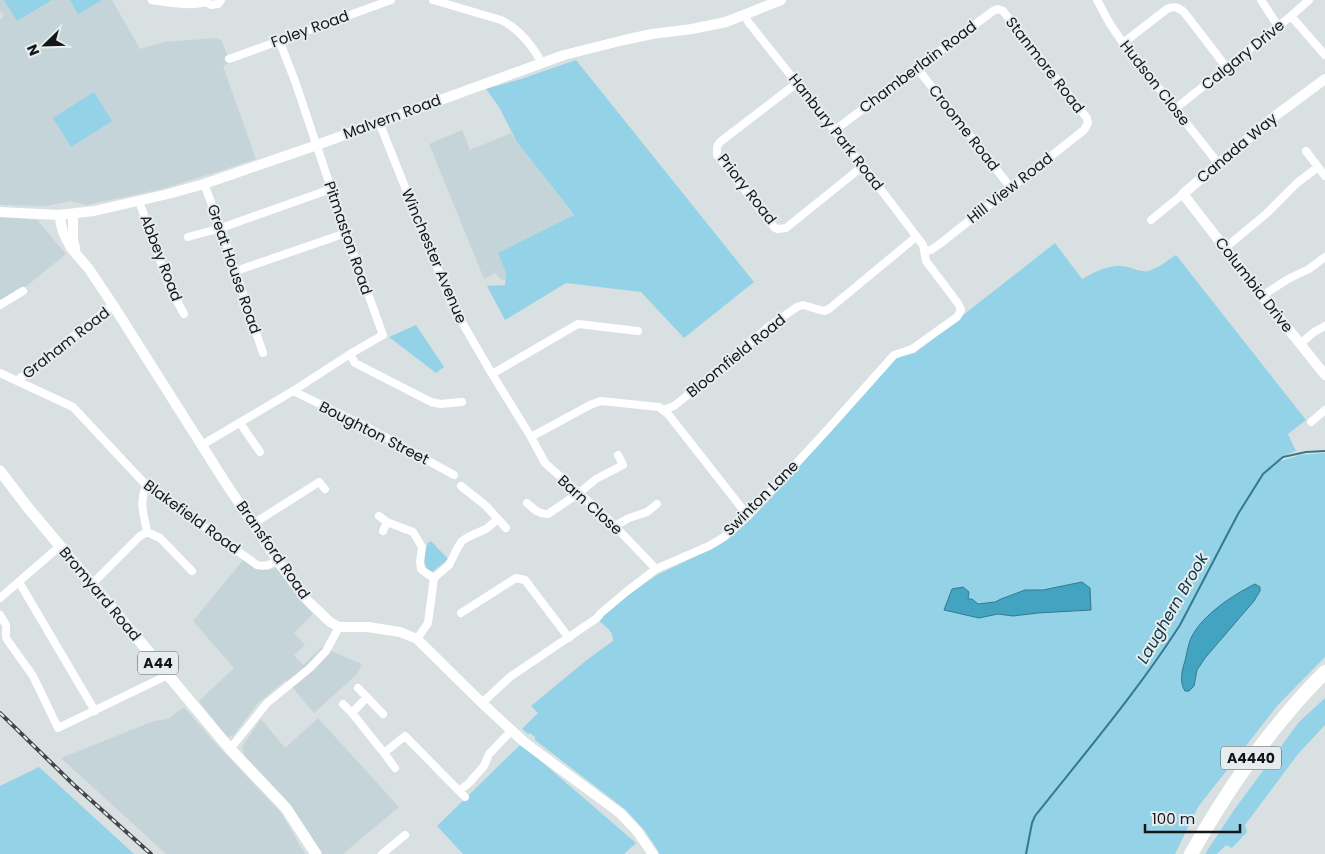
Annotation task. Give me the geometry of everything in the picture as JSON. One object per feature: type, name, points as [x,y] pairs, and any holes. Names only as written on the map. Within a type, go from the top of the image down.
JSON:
[{"type":"highway","name":"A4440","points":[[1191,854],[1212,816],[1244,768],[1304,693],[1325,672]]},
{"type":"main road","name":"Malvern Road","points":[[0,212],[73,214],[139,201],[204,184],[564,55],[652,34],[726,22],[780,0]]},
{"type":"main road","name":"Canada Way","points":[[1184,194],[1218,163],[1325,79]]},
{"type":"main road","name":"Columbia Drive","points":[[1184,194],[1325,375]]},
{"type":"main road","name":"Bransford Road","points":[[73,214],[73,240],[78,256]]},
{"type":"main road","name":"Bransford Road","points":[[59,215],[63,232],[71,248],[113,305],[277,560],[308,601],[330,622],[340,627]]},
{"type":"main road","name":"Bromyard Road","points":[[0,471],[29,509],[230,750],[286,808],[316,854]]},
{"type":"main road","points":[[340,627],[368,627],[400,632],[417,639],[524,742],[620,813],[637,831],[652,854]]},
{"type":"street","points":[[152,0],[200,4],[205,1],[215,5],[221,0]]},
{"type":"street","name":"Foley Road","points":[[229,59],[391,0]]},
{"type":"street","points":[[434,0],[450,2],[511,24],[530,43],[542,63]]},
{"type":"street","name":"Hudson Close","points":[[1097,0],[1123,43],[1218,163]]},
{"type":"street","points":[[1261,0],[1278,26]]},
{"type":"street","name":"Calgary Drive","points":[[1175,109],[1310,0]]},
{"type":"street","points":[[1123,43],[1167,9],[1179,8],[1227,68]]},
{"type":"street","name":"Chamberlain Road","points":[[835,130],[993,11],[998,9],[1003,11]]},
{"type":"street","name":"Stanmore Road","points":[[1003,11],[1086,118]]},
{"type":"street","name":"Hanbury Park Road","points":[[744,15],[863,166],[923,246],[924,251]]},
{"type":"street","points":[[1291,16],[1325,55]]},
{"type":"street","name":"Pitmaston Road","points":[[279,40],[383,335],[350,354]]},
{"type":"street","name":"Croome Road","points":[[917,68],[1011,188]]},
{"type":"street","name":"Priory Road","points":[[797,82],[720,142],[716,147],[717,155],[774,227],[777,228],[786,228],[863,166]]},
{"type":"street","name":"Hill View Road","points":[[924,251],[931,250],[941,243],[1084,130],[1088,123],[1086,118]]},
{"type":"street","name":"Winchester Avenue","points":[[379,122],[452,305],[531,437]]},
{"type":"street","points":[[1306,151],[1325,176]]},
{"type":"street","points":[[1225,248],[1276,205],[1297,183],[1318,167]]},
{"type":"street","name":"Great House Road","points":[[204,184],[221,228],[263,353]]},
{"type":"street","points":[[188,237],[221,228],[332,189]]},
{"type":"street","name":"Canada Way","points":[[1151,220],[1184,194]]},
{"type":"street","name":"Abbey Road","points":[[139,201],[170,288],[184,314]]},
{"type":"street","points":[[236,271],[346,234]]},
{"type":"street","name":"Bloomfield Road","points":[[663,410],[674,406],[682,400],[768,328],[797,307],[803,305],[824,311],[829,308],[916,237]]},
{"type":"street","name":"Swinton Lane","points":[[482,703],[510,678],[597,618],[656,569],[724,537],[748,516],[894,355],[912,349],[957,316],[961,310],[959,305],[926,261],[924,251]]},
{"type":"street","points":[[1262,296],[1288,279],[1309,270],[1325,257]]},
{"type":"street","points":[[0,305],[23,291]]},
{"type":"street","name":"Graham Road","points":[[18,380],[113,305]]},
{"type":"street","points":[[492,374],[578,324],[638,331]]},
{"type":"street","points":[[1300,344],[1314,332],[1325,326]]},
{"type":"street","points":[[202,446],[350,354],[355,363],[431,402],[440,404],[462,402]]},
{"type":"street","points":[[0,372],[18,380]]},
{"type":"street","name":"Blakefield Road","points":[[18,380],[73,407],[146,485],[258,564],[268,566],[277,560]]},
{"type":"street","name":"Boughton Street","points":[[293,391],[365,426],[454,475]]},
{"type":"street","points":[[531,437],[590,405],[602,401],[659,407],[668,414],[748,516]]},
{"type":"street","points":[[1313,418],[1325,410]]},
{"type":"street","points":[[240,423],[260,452]]},
{"type":"street","name":"Barn Close","points":[[531,437],[545,463],[615,526],[656,569]]},
{"type":"street","points":[[527,502],[536,511],[545,515],[548,514],[596,479],[623,465],[618,455]]},
{"type":"street","points":[[254,524],[319,482],[325,489]]},
{"type":"street","points":[[146,485],[142,500],[147,532]]},
{"type":"street","points":[[461,486],[485,505],[506,528]]},
{"type":"street","points":[[462,499],[468,491]]},
{"type":"street","points":[[615,526],[629,518],[647,512],[657,504]]},
{"type":"street","points":[[380,516],[387,522],[413,532],[422,547],[421,569],[434,578]]},
{"type":"street","points":[[417,639],[428,623],[434,578],[449,566],[462,541],[486,529],[498,519]]},
{"type":"street","points":[[383,531],[387,522]]},
{"type":"street","points":[[147,532],[160,538],[192,571]]},
{"type":"street","points":[[92,584],[140,536],[147,532]]},
{"type":"street","points":[[0,598],[60,546]]},
{"type":"street","points":[[461,613],[516,578],[522,578],[569,638]]},
{"type":"street","points":[[19,582],[95,711]]},
{"type":"street","points":[[0,615],[6,625],[8,641],[33,676],[58,728],[168,675]]},
{"type":"street","points":[[230,750],[267,703],[310,668],[326,651],[340,627]]},
{"type":"street","points":[[358,688],[383,714]]},
{"type":"street","points":[[352,713],[367,697]]},
{"type":"street","points":[[343,704],[395,768]]},
{"type":"street","points":[[459,791],[484,766],[489,754],[512,730]]},
{"type":"street","points":[[384,753],[405,736],[465,797]]},
{"type":"street","points":[[382,854],[404,835]]},
{"type":"shaded area","points":[[0,0],[112,0],[140,49],[164,42],[216,38],[222,41],[230,63],[223,66],[256,159],[162,189],[86,205],[71,201],[47,206],[0,205],[0,20],[4,15],[0,11]]},
{"type":"shaded area","points":[[4,0],[52,0],[17,21]]},
{"type":"shaded area","points":[[70,0],[102,0],[78,14]]},
{"type":"shaded area","points":[[576,60],[754,282],[684,338],[641,292],[566,283],[505,320],[487,286],[505,285],[506,272],[498,253],[574,215],[517,142],[499,107],[486,89]]},
{"type":"shaded area","points":[[94,92],[112,121],[71,147],[53,118]]},
{"type":"shaded area","points":[[462,130],[470,150],[511,133],[574,216],[506,272],[506,279],[501,280],[495,273],[484,279],[429,144]]},
{"type":"shaded area","points":[[0,217],[37,220],[66,254],[23,289],[0,302]]},
{"type":"shaded area","points":[[1055,243],[1082,279],[1098,271],[1116,266],[1148,271],[1176,255],[1306,420],[1288,434],[1296,451],[1283,456],[1281,461],[1300,455],[1325,453],[1325,657],[1277,706],[1198,807],[1175,854],[660,854],[645,831],[626,810],[535,740],[535,737],[530,733],[528,734],[522,729],[538,713],[531,706],[613,641],[611,632],[599,621],[601,618],[628,595],[657,575],[728,539],[769,500],[897,357],[915,353]]},
{"type":"shaded area","points":[[416,325],[444,367],[436,373],[389,337]]},
{"type":"shaded area","points":[[431,541],[448,559],[431,573],[424,559],[428,543]]},
{"type":"shaded area","points":[[243,560],[267,570],[276,568],[313,614],[294,633],[305,645],[294,655],[303,665],[322,647],[362,664],[357,674],[314,713],[286,680],[257,704],[234,735],[227,737],[199,701],[234,668],[193,621]]},
{"type":"shaded area","points":[[1082,582],[1090,588],[1091,610],[1013,616],[998,614],[979,618],[944,610],[952,589],[963,587],[969,592],[968,599],[972,599],[978,604],[995,602],[1025,590],[1043,590]]},
{"type":"shaded area","points":[[1255,584],[1260,587],[1260,591],[1254,601],[1205,658],[1197,670],[1194,686],[1189,691],[1185,691],[1182,684],[1182,672],[1190,641],[1196,630],[1219,606]]},
{"type":"shaded area","points":[[1325,698],[1325,725],[1298,754],[1245,825],[1247,832],[1232,848],[1226,845],[1217,854],[1205,854],[1234,810],[1299,722]]},
{"type":"shaded area","points":[[184,707],[281,813],[305,854],[166,854],[61,758],[154,721],[168,719]]},
{"type":"shaded area","points":[[318,718],[399,807],[343,854],[320,854],[290,805],[244,755],[242,747],[261,719],[285,748]]},
{"type":"shaded area","points":[[521,744],[636,843],[624,854],[463,854],[437,826]]},
{"type":"shaded area","points":[[39,767],[134,854],[0,854],[0,786]]},
{"type":"waterway","name":"Laughern Brook","points":[[1026,854],[1035,816],[1110,722],[1180,625],[1238,514],[1263,474],[1283,457],[1306,452],[1325,451]]},
{"type":"railway","points":[[0,713],[74,785],[151,854]]}]
